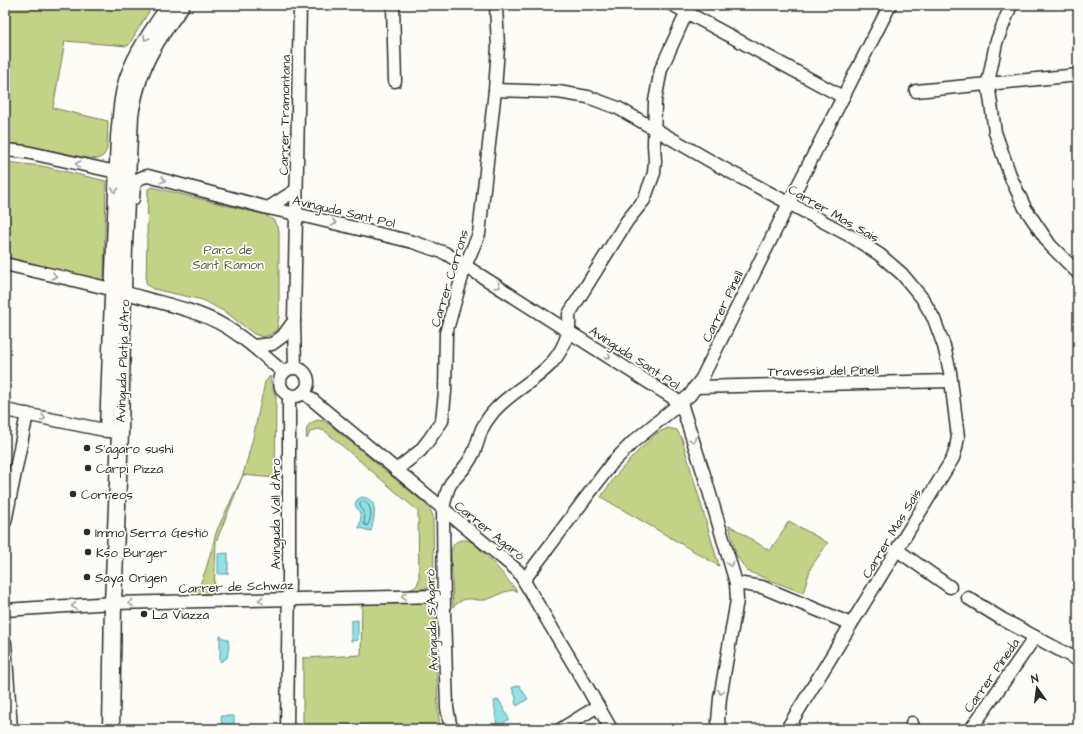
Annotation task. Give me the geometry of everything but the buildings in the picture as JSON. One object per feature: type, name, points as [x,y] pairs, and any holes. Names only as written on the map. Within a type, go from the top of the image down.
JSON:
[{"type":"main road","name":"Avinguda Platja d'Aro","points":[[110,729],[113,603],[113,432],[117,290],[124,245],[130,115],[133,97],[141,72],[153,47],[181,5]]},
{"type":"street","points":[[117,290],[116,172],[117,136],[121,100],[126,76],[136,55],[168,5]]},
{"type":"street","name":"Carrer Tramontana","points":[[295,368],[294,322],[300,5]]},
{"type":"street","points":[[393,5],[395,81]]},
{"type":"street","name":"Carrer Corrons","points":[[396,470],[420,451],[442,421],[445,392],[446,332],[465,266],[479,234],[495,90],[498,46],[496,5]]},
{"type":"street","points":[[673,5],[689,9],[843,97]]},
{"type":"street","name":"Carrer Pinell","points":[[524,580],[612,463],[633,442],[690,395],[702,378],[890,5]]},
{"type":"street","points":[[1011,5],[996,43],[988,83],[995,132],[1011,178],[1025,208],[1050,245],[1078,273]]},
{"type":"street","name":"Avinguda S'Agaró","points":[[451,729],[447,708],[444,596],[443,509],[445,496],[450,484],[467,466],[474,453],[486,420],[494,410],[508,397],[550,366],[564,344],[569,331],[570,314],[627,221],[644,200],[654,173],[655,101],[661,69],[689,9]]},
{"type":"street","points":[[916,91],[1078,75]]},
{"type":"street","name":"Carrer Mas Sais","points":[[495,90],[558,92],[588,97],[618,108],[721,167],[854,238],[880,255],[902,274],[922,298],[934,320],[944,346],[950,372],[958,437],[953,458],[787,729]]},
{"type":"street","points":[[5,150],[26,152],[116,172]]},
{"type":"street","name":"Avinguda Sant Pol","points":[[124,245],[131,232],[134,186],[137,180],[148,176],[268,208],[413,242],[445,253],[681,403],[736,583],[737,600],[720,698],[718,721],[720,729]]},
{"type":"street","name":"Avinguda Sant Pol","points":[[268,208],[296,190]]},
{"type":"street","points":[[5,264],[117,290],[202,315],[222,325],[253,346],[283,372]]},
{"type":"street","points":[[253,346],[272,344],[283,336],[294,322]]},
{"type":"street","points":[[290,368],[295,368],[303,371],[307,378],[308,384],[306,389],[298,395],[288,395],[281,389],[280,378],[283,372],[290,368]]},
{"type":"street","name":"Travessia del Pinell","points":[[695,387],[951,381]]},
{"type":"street","name":"Carrer Agaró","points":[[303,392],[518,571],[611,729]]},
{"type":"street","name":"Avinguda Vall d'Aro","points":[[287,729],[289,600],[288,395]]},
{"type":"street","points":[[5,410],[113,432]]},
{"type":"street","points":[[5,522],[27,414]]},
{"type":"street","points":[[897,550],[950,587]]},
{"type":"street","points":[[736,583],[762,587],[851,624]]},
{"type":"street","name":"Carrer de Schwaz","points":[[5,610],[113,603],[444,596]]},
{"type":"street","points":[[968,598],[1002,619],[1078,660]]},
{"type":"street","name":"Carrer Pineda","points":[[970,729],[1035,637]]},
{"type":"street","points":[[5,643],[11,729]]},
{"type":"street","points":[[561,729],[598,706]]},
{"type":"green space","points":[[5,5],[153,5],[128,46],[65,41],[53,108],[108,121],[107,149],[104,155],[98,159],[25,145],[5,143]]},
{"type":"green space","points":[[5,162],[42,166],[106,181],[104,280],[5,257]]},
{"type":"green space","name":"Parc de Sant Ramon","points":[[152,187],[266,215],[274,221],[279,231],[279,317],[277,329],[270,335],[262,337],[254,334],[227,313],[203,300],[153,289],[146,284],[148,189]]},
{"type":"green space","points":[[270,376],[272,387],[276,396],[275,478],[243,475],[253,438],[265,382]]},
{"type":"green space","points":[[318,420],[324,421],[330,425],[429,507],[433,516],[434,581],[427,588],[408,590],[416,587],[419,580],[418,511],[325,431],[318,429],[310,432],[307,439],[306,432],[309,424]]},
{"type":"green space","points":[[668,428],[677,430],[682,439],[719,566],[601,497],[617,474],[639,450],[657,433]]},
{"type":"green space","points":[[243,475],[216,542],[214,594],[196,595],[206,569],[217,530]]},
{"type":"green space","points":[[789,521],[828,543],[811,567],[803,593],[747,571],[736,555],[729,525],[770,551]]},
{"type":"green space","points":[[461,540],[467,540],[474,543],[517,591],[508,591],[485,600],[466,599],[453,607],[451,551],[454,544]]},
{"type":"green space","points":[[426,601],[432,605],[435,611],[440,729],[303,729],[303,657],[361,655],[362,603]]},
{"type":"water","points":[[362,497],[371,501],[374,505],[371,531],[359,528],[361,516],[355,504],[357,500]]},
{"type":"water","points":[[228,553],[228,574],[218,574],[218,554]]},
{"type":"water","points":[[358,620],[358,640],[351,641],[351,621]]},
{"type":"water","points":[[220,636],[228,640],[229,646],[227,658],[220,662]]},
{"type":"water","points":[[519,685],[528,699],[517,706],[512,688]]},
{"type":"water","points":[[499,700],[509,719],[497,728],[494,701]]},
{"type":"water","points":[[221,716],[234,716],[234,729],[222,729]]},
{"type":"place","name":"S’agaro sushi","points":[[87,448]]},
{"type":"place","name":"Carpi Pizza","points":[[88,468]]},
{"type":"place","name":"Correos","points":[[73,494]]},
{"type":"place","name":"Immo Serra Gestió","points":[[87,532]]},
{"type":"place","name":"Kso Burger","points":[[88,552]]},
{"type":"place","name":"Saya Origen","points":[[87,577]]},
{"type":"place","name":"La Viazza","points":[[144,614]]}]
